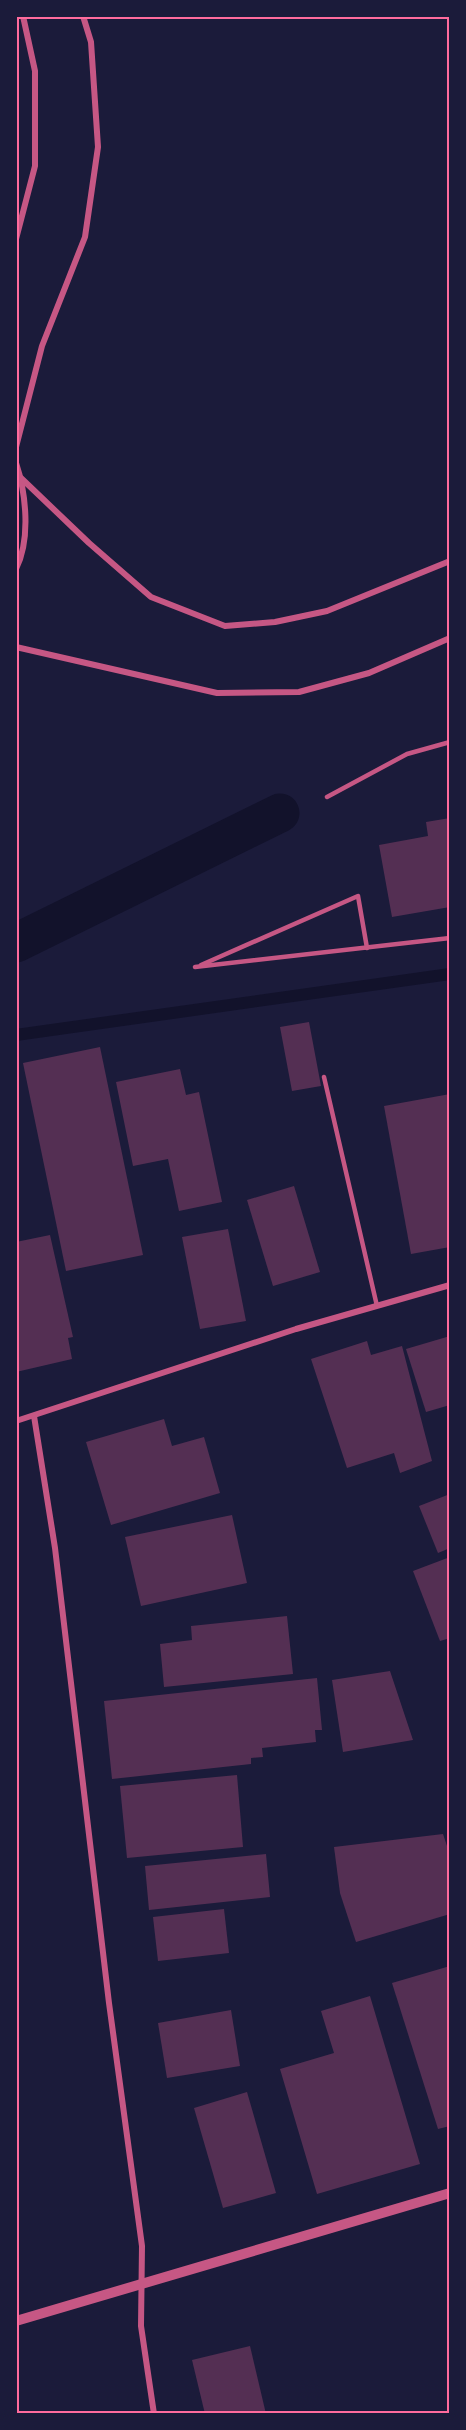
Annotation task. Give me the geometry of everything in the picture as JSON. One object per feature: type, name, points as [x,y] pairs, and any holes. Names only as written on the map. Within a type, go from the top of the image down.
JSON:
[{"type":"street","points":[[16,239],[35,166],[35,71],[23,16]]},
{"type":"street","points":[[16,447],[42,346],[85,237],[98,147],[91,42],[83,16]]},
{"type":"street","points":[[16,463],[21,478],[26,522],[16,569]]},
{"type":"street","points":[[21,478],[89,543],[151,597],[225,626],[275,622],[327,611],[450,561]]},
{"type":"street","points":[[16,647],[217,693],[299,692],[369,673],[450,638]]},
{"type":"street","points":[[16,1421],[296,1329],[450,1285]]},
{"type":"street","points":[[33,1416],[56,1548],[109,2003],[142,2246],[141,2326],[154,2414]]},
{"type":"street","points":[[16,2321],[450,2193]]},
{"type":"lane","points":[[327,797],[407,754],[450,742]]},
{"type":"lane","points":[[367,948],[358,896],[195,967],[367,948],[450,938]]},
{"type":"lane","points":[[324,1077],[377,1306]]},
{"type":"building","points":[[450,818],[450,907],[392,917],[379,845],[428,836],[426,822]]},
{"type":"building","points":[[309,1022],[321,1086],[292,1091],[280,1027]]},
{"type":"building","points":[[100,1047],[143,1255],[66,1271],[23,1063]]},
{"type":"building","points":[[180,1069],[186,1095],[199,1092],[222,1202],[179,1211],[168,1159],[133,1166],[116,1082]]},
{"type":"building","points":[[450,1094],[450,1247],[411,1254],[384,1106]]},
{"type":"building","points":[[294,1186],[320,1272],[273,1286],[247,1200]]},
{"type":"building","points":[[228,1229],[246,1321],[200,1329],[182,1237]]},
{"type":"building","points":[[50,1235],[73,1337],[68,1338],[72,1359],[16,1372],[16,1242]]},
{"type":"building","points":[[450,1336],[450,1405],[426,1412],[406,1349]]},
{"type":"building","points":[[367,1341],[371,1355],[402,1346],[432,1461],[400,1473],[394,1453],[347,1468],[311,1359]]},
{"type":"building","points":[[164,1419],[172,1446],[204,1437],[220,1493],[111,1525],[86,1442]]},
{"type":"building","points":[[450,1494],[450,1548],[438,1553],[419,1506]]},
{"type":"building","points":[[232,1515],[247,1583],[141,1606],[125,1537]]},
{"type":"building","points":[[450,1557],[450,1638],[440,1641],[413,1571]]},
{"type":"building","points":[[287,1616],[293,1674],[164,1687],[160,1644],[192,1640],[191,1626]]},
{"type":"building","points":[[390,1671],[413,1740],[343,1752],[332,1680]]},
{"type":"building","points":[[317,1678],[322,1730],[315,1730],[316,1742],[262,1748],[263,1757],[251,1758],[251,1764],[112,1779],[104,1701]]},
{"type":"building","points":[[237,1775],[243,1847],[127,1858],[120,1786]]},
{"type":"building","points":[[443,1834],[450,1855],[450,1914],[356,1942],[340,1893],[334,1847]]},
{"type":"building","points":[[266,1854],[270,1897],[149,1910],[145,1866]]},
{"type":"building","points":[[224,1909],[229,1953],[158,1961],[153,1917]]},
{"type":"building","points":[[450,1966],[450,2126],[438,2129],[392,1983]]},
{"type":"building","points":[[370,1996],[420,2164],[317,2194],[280,2069],[334,2053],[321,2011]]},
{"type":"building","points":[[231,2010],[240,2066],[167,2078],[158,2023]]},
{"type":"building","points":[[247,2092],[276,2193],[223,2208],[194,2108]]},
{"type":"building","points":[[250,2346],[266,2414],[205,2414],[192,2360]]},
{"type":"waterway","points":[[16,943],[280,813]]},
{"type":"waterway","points":[[16,1035],[450,974]]}]
